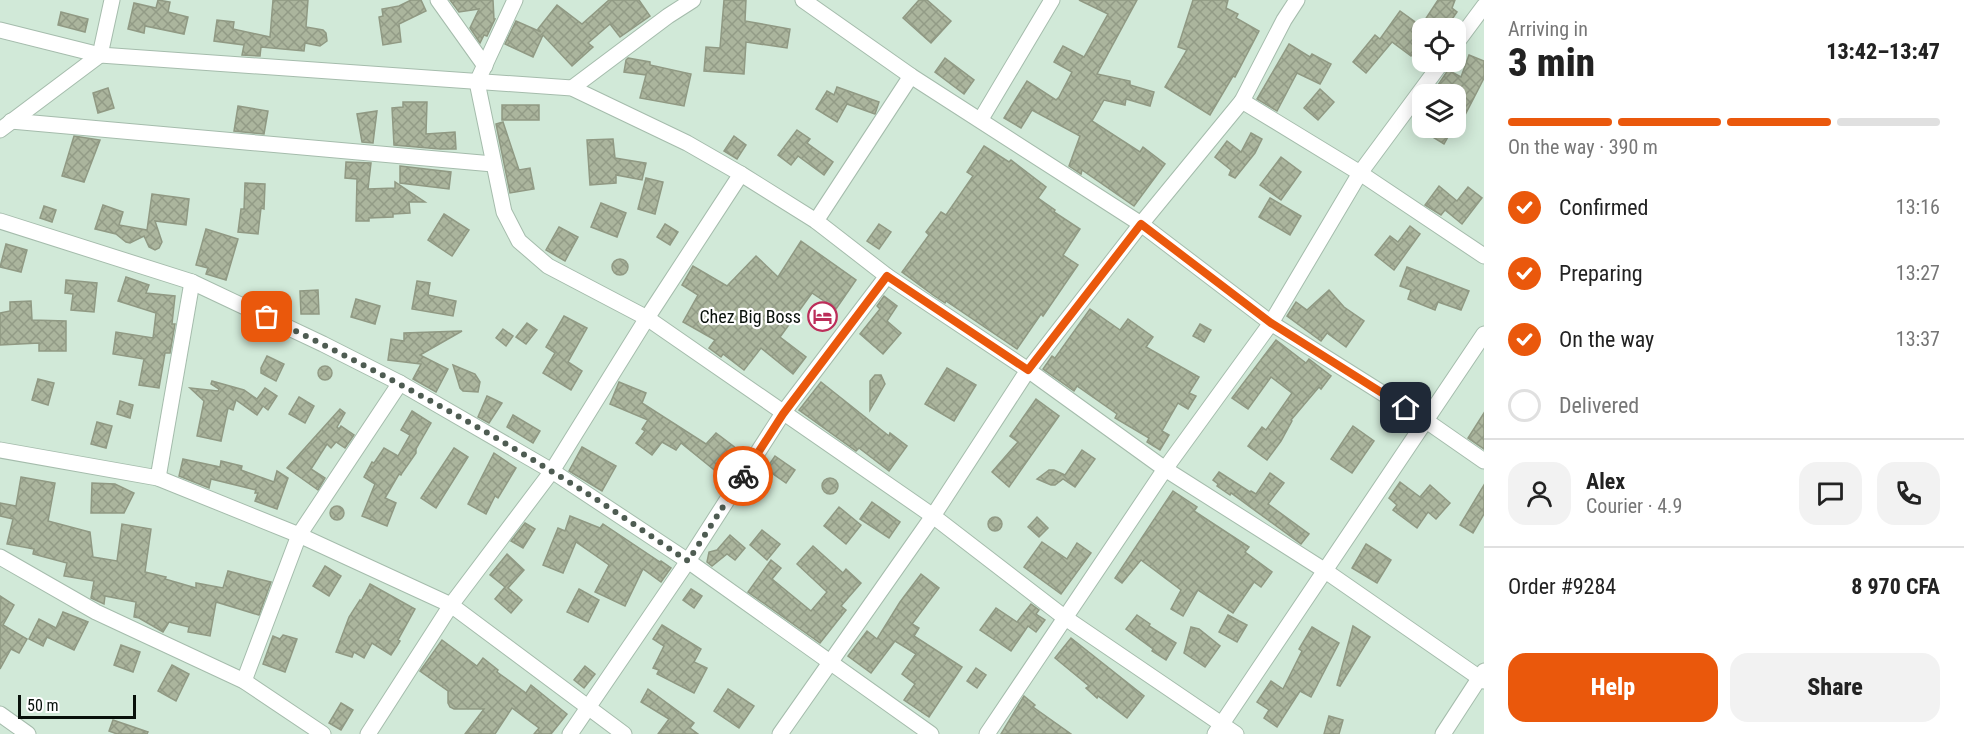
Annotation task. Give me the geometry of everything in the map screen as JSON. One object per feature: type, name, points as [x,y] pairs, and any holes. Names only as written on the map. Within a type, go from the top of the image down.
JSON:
[{"type":"street","points":[[5,125],[100,55],[112,0]]},
{"type":"street","points":[[438,0],[485,66]]},
{"type":"street","points":[[515,0],[477,82],[504,212],[519,241],[548,266],[647,318],[933,516],[1065,617],[1219,729],[1236,734]]},
{"type":"street","points":[[572,88],[693,0]]},
{"type":"street","points":[[803,0],[911,75],[1141,224],[1271,323],[1425,420],[1484,461]]},
{"type":"street","points":[[981,119],[1052,0]]},
{"type":"street","points":[[780,734],[933,516],[1028,370],[1141,224],[1242,100],[1297,0]]},
{"type":"street","points":[[1466,30],[1484,6]]},
{"type":"street","points":[[0,30],[100,55],[572,88],[687,143],[816,221],[887,276],[1028,370],[1165,469],[1324,570],[1482,677],[1443,734]]},
{"type":"street","points":[[987,734],[1165,469],[1271,323],[1360,173],[1436,72]]},
{"type":"street","points":[[816,221],[911,75]]},
{"type":"street","points":[[1242,100],[1360,173],[1484,256]]},
{"type":"street","points":[[5,125],[493,164]]},
{"type":"street","points":[[368,734],[451,605],[552,471],[647,318],[741,174]]},
{"type":"street","points":[[0,221],[192,282],[400,383],[552,471],[688,561],[931,734]]},
{"type":"street","points":[[570,734],[688,561],[783,414],[887,276]]},
{"type":"street","points":[[158,478],[192,282]]},
{"type":"street","points":[[1219,729],[1484,334]]},
{"type":"street","points":[[244,681],[299,535],[400,383]]},
{"type":"street","points":[[0,450],[158,478],[299,535],[451,605],[624,734]]},
{"type":"street","points":[[0,557],[96,612],[244,681],[323,734]]},
{"type":"street","points":[[0,714],[28,734]]},
{"type":"building","points":[[158,0],[170,2],[168,12],[188,17],[184,34],[145,26],[144,33],[128,29],[134,3],[156,8]]},
{"type":"building","points":[[273,0],[308,0],[306,27],[323,30],[327,41],[320,46],[305,43],[304,51],[261,47],[260,56],[242,55],[244,45],[214,41],[217,20],[234,22],[233,29],[270,37]]},
{"type":"building","points":[[411,0],[421,0],[426,11],[399,24],[401,42],[383,45],[379,17],[383,16],[382,9],[399,6]]},
{"type":"building","points":[[450,0],[493,0],[495,19],[487,36],[484,35],[480,43],[470,28],[479,9],[459,12]]},
{"type":"building","points":[[609,0],[639,0],[650,16],[620,37],[610,24],[588,43],[593,47],[572,66],[543,35],[533,57],[505,44],[516,21],[541,32],[538,29],[557,5],[582,24]]},
{"type":"building","points":[[724,0],[746,0],[745,21],[790,29],[787,48],[746,42],[744,74],[704,71],[706,47],[720,48]]},
{"type":"building","points":[[919,0],[927,0],[951,21],[931,43],[903,18]]},
{"type":"building","points":[[1079,0],[1137,0],[1097,74],[1130,81],[1130,85],[1154,92],[1150,106],[1126,99],[1125,105],[1104,100],[1092,121],[1140,152],[1143,147],[1165,164],[1134,206],[1082,170],[1081,174],[1069,166],[1080,136],[1032,110],[1021,128],[1004,118],[1027,81],[1056,100],[1059,97],[1072,72],[1054,62],[1063,46],[1084,57],[1108,14]]},
{"type":"building","points":[[1193,0],[1228,0],[1226,8],[1238,14],[1236,18],[1259,31],[1235,77],[1233,76],[1210,115],[1165,87],[1187,50],[1178,47]]},
{"type":"building","points":[[1438,0],[1455,0],[1452,8],[1457,12],[1453,18],[1426,18]]},
{"type":"building","points":[[1400,11],[1412,20],[1412,55],[1392,42],[1366,73],[1353,62],[1375,35],[1380,39]]},
{"type":"building","points":[[61,12],[88,19],[85,32],[58,25]]},
{"type":"building","points":[[1289,44],[1310,57],[1312,54],[1331,64],[1320,84],[1297,73],[1277,111],[1257,99]]},
{"type":"building","points":[[1469,55],[1484,61],[1484,78],[1466,113],[1466,84],[1439,84],[1447,72],[1461,77],[1463,72],[1466,72]]},
{"type":"building","points":[[628,58],[691,74],[684,106],[640,98],[646,75],[624,72]]},
{"type":"building","points":[[945,58],[974,80],[964,94],[935,72]]},
{"type":"building","points":[[837,87],[879,102],[875,114],[847,104],[837,122],[816,109],[827,91],[834,95]]},
{"type":"building","points":[[108,88],[114,108],[98,113],[93,93]]},
{"type":"building","points":[[1320,89],[1334,102],[1318,120],[1304,108]]},
{"type":"building","points":[[403,102],[427,102],[426,134],[455,132],[456,149],[394,145],[392,108],[403,107]]},
{"type":"building","points":[[502,105],[539,105],[539,120],[502,120]]},
{"type":"building","points":[[238,106],[268,111],[264,134],[234,131]]},
{"type":"building","points":[[377,111],[373,143],[362,142],[357,114]]},
{"type":"building","points":[[503,122],[519,170],[530,168],[534,189],[510,193],[496,124]]},
{"type":"building","points":[[797,130],[810,139],[807,143],[833,162],[824,175],[798,156],[791,165],[778,155]]},
{"type":"building","points":[[1251,133],[1262,139],[1255,153],[1235,178],[1229,175],[1231,170],[1215,157],[1227,141],[1241,152]]},
{"type":"building","points":[[74,136],[100,140],[84,182],[62,176]]},
{"type":"building","points":[[734,136],[746,145],[737,159],[724,151]]},
{"type":"building","points":[[1434,138],[1447,138],[1444,144]]},
{"type":"building","points":[[613,139],[615,158],[646,163],[642,180],[616,175],[616,183],[590,185],[587,140]]},
{"type":"building","points":[[984,146],[1009,162],[1011,160],[1046,187],[1038,198],[1080,229],[1063,255],[1078,265],[1017,349],[946,301],[945,303],[933,295],[902,272],[929,235],[926,232],[941,212],[946,215],[973,176],[967,172]]},
{"type":"building","points":[[1281,157],[1301,172],[1281,200],[1260,185]]},
{"type":"building","points":[[346,162],[371,163],[368,189],[395,188],[395,182],[425,202],[409,202],[410,213],[393,214],[393,217],[369,218],[369,221],[356,221],[357,179],[345,178]]},
{"type":"building","points":[[400,166],[451,172],[449,189],[400,183]]},
{"type":"building","points":[[646,178],[663,182],[655,214],[638,209]]},
{"type":"building","points":[[245,183],[265,184],[264,209],[261,208],[258,234],[238,232],[241,209],[244,209]]},
{"type":"building","points":[[1439,186],[1457,201],[1468,187],[1482,198],[1462,224],[1445,210],[1441,215],[1425,205]]},
{"type":"building","points":[[152,194],[189,199],[186,225],[155,221],[162,242],[159,248],[155,250],[149,247],[144,236],[130,243],[116,234],[95,229],[103,205],[123,212],[119,225],[147,230]]},
{"type":"building","points":[[1270,198],[1301,216],[1290,235],[1259,217]]},
{"type":"building","points":[[601,203],[626,213],[617,237],[591,227]]},
{"type":"building","points":[[44,206],[56,210],[52,222],[40,218]]},
{"type":"building","points":[[444,214],[469,230],[452,256],[428,240]]},
{"type":"building","points":[[665,224],[678,232],[670,245],[657,237]]},
{"type":"building","points":[[879,224],[891,232],[879,249],[867,241]]},
{"type":"building","points":[[1410,226],[1420,234],[1394,270],[1375,255],[1390,236],[1398,242]]},
{"type":"building","points":[[559,227],[578,237],[565,261],[546,250]]},
{"type":"building","points":[[206,229],[238,239],[226,280],[206,274],[208,268],[196,265]]},
{"type":"building","points":[[801,241],[856,280],[836,309],[812,293],[780,337],[806,357],[793,374],[761,348],[744,370],[723,354],[721,357],[709,348],[715,340],[683,322],[698,295],[682,285],[693,266],[727,286],[756,256],[778,277]]},
{"type":"building","points":[[6,244],[27,250],[21,272],[0,267]]},
{"type":"building","points":[[620,259],[628,267],[620,275],[612,267]]},
{"type":"building","points":[[1407,267],[1469,291],[1461,310],[1438,302],[1435,310],[1408,299],[1411,290],[1400,286]]},
{"type":"building","points":[[126,277],[149,285],[146,293],[175,296],[172,324],[175,324],[170,353],[165,353],[159,388],[139,385],[144,359],[113,354],[116,332],[153,338],[156,313],[118,301]]},
{"type":"building","points":[[66,280],[97,283],[94,312],[71,310],[73,294],[65,293]]},
{"type":"building","points":[[417,281],[430,283],[428,295],[456,301],[453,316],[412,309]]},
{"type":"building","points":[[318,290],[319,314],[301,314],[300,291]]},
{"type":"building","points":[[1329,290],[1344,307],[1364,321],[1346,347],[1327,333],[1321,341],[1287,316],[1296,302],[1307,310]]},
{"type":"building","points":[[884,296],[897,306],[887,321],[901,333],[883,354],[860,334],[880,309],[877,306]]},
{"type":"building","points":[[356,299],[380,306],[375,324],[351,317]]},
{"type":"building","points":[[31,301],[32,320],[66,321],[66,351],[39,351],[39,343],[0,345],[0,313],[10,311],[10,302]]},
{"type":"building","points":[[1090,309],[1120,330],[1128,319],[1153,337],[1146,347],[1199,377],[1189,393],[1196,396],[1188,409],[1178,403],[1162,431],[1169,435],[1160,450],[1147,442],[1149,438],[1115,418],[1117,414],[1077,386],[1074,391],[1043,369],[1052,356],[1055,358]]},
{"type":"building","points":[[564,316],[587,328],[568,362],[582,371],[571,390],[543,373],[555,353],[546,347]]},
{"type":"building","points":[[527,323],[537,330],[526,344],[516,337]]},
{"type":"building","points":[[1200,324],[1211,330],[1204,342],[1193,336]]},
{"type":"building","points":[[503,329],[513,336],[506,346],[496,338]]},
{"type":"building","points":[[462,331],[420,355],[448,369],[436,392],[413,379],[421,364],[388,360],[391,339],[404,341],[404,333]]},
{"type":"building","points":[[1276,340],[1306,363],[1309,359],[1331,376],[1291,420],[1281,441],[1267,460],[1248,446],[1262,427],[1266,430],[1292,393],[1271,377],[1248,409],[1232,398]]},
{"type":"building","points":[[267,356],[284,364],[276,381],[261,373]]},
{"type":"building","points":[[453,365],[475,374],[480,382],[478,392],[463,391],[460,388]]},
{"type":"building","points":[[325,366],[330,368],[332,373],[330,378],[325,380],[320,378],[318,373],[320,368]]},
{"type":"building","points":[[947,368],[976,385],[954,421],[925,404]]},
{"type":"building","points":[[875,375],[881,375],[885,384],[870,410],[870,381]]},
{"type":"building","points":[[38,379],[54,383],[48,405],[32,400]]},
{"type":"building","points":[[212,381],[244,390],[257,399],[265,388],[277,396],[268,410],[263,406],[257,415],[236,400],[233,410],[228,408],[221,441],[197,436],[204,401],[190,388],[218,391],[219,389],[211,384]]},
{"type":"building","points":[[619,382],[646,393],[642,403],[706,444],[716,433],[737,449],[718,473],[681,443],[676,450],[662,442],[652,455],[636,443],[645,431],[642,429],[648,420],[610,404]]},
{"type":"building","points":[[821,382],[889,436],[890,433],[907,446],[889,471],[859,448],[856,451],[799,410]]},
{"type":"building","points":[[487,396],[502,403],[489,423],[478,417]]},
{"type":"building","points":[[299,397],[314,406],[305,423],[289,414]]},
{"type":"building","points":[[1036,399],[1059,416],[1009,487],[992,472],[1018,442],[1010,436]]},
{"type":"building","points":[[120,401],[133,405],[130,418],[117,414]]},
{"type":"building","points":[[340,409],[345,413],[337,427],[339,429],[341,426],[354,435],[345,448],[336,442],[331,448],[327,444],[311,469],[325,478],[318,490],[287,468]]},
{"type":"building","points":[[412,411],[431,423],[416,453],[401,475],[399,474],[385,498],[396,503],[387,526],[362,516],[375,484],[364,477],[372,462],[374,463],[384,448],[398,456],[410,435],[401,430]]},
{"type":"building","points":[[1484,413],[1484,449],[1468,438]]},
{"type":"building","points":[[513,415],[540,431],[533,443],[507,427]]},
{"type":"building","points":[[97,422],[112,426],[106,448],[91,444]]},
{"type":"building","points":[[1353,426],[1374,441],[1352,473],[1331,459]]},
{"type":"building","points":[[582,447],[616,466],[602,491],[569,471]]},
{"type":"building","points":[[454,448],[468,457],[436,508],[421,498]]},
{"type":"building","points":[[1082,450],[1095,459],[1075,487],[1063,479],[1051,485],[1037,479],[1049,470],[1065,475]]},
{"type":"building","points":[[494,453],[516,468],[498,498],[495,496],[486,514],[468,504]]},
{"type":"building","points":[[775,456],[795,470],[786,483],[766,469]]},
{"type":"building","points":[[183,459],[220,467],[221,461],[242,466],[241,470],[274,482],[277,471],[288,478],[277,509],[255,501],[258,493],[255,493],[256,490],[211,479],[209,488],[179,476]]},
{"type":"building","points":[[1219,472],[1256,494],[1270,473],[1284,483],[1268,504],[1309,534],[1301,544],[1231,493],[1230,495],[1217,486],[1218,484],[1213,480]]},
{"type":"building","points":[[21,477],[55,483],[48,521],[90,532],[93,557],[117,561],[122,524],[151,529],[145,572],[196,588],[196,583],[223,588],[228,571],[271,582],[259,615],[216,602],[210,636],[188,632],[189,627],[169,622],[163,632],[134,617],[136,602],[105,596],[104,604],[91,598],[94,581],[64,576],[67,563],[33,554],[34,549],[7,544],[13,519],[0,516],[0,503],[16,506]]},
{"type":"building","points":[[827,478],[833,478],[838,486],[836,492],[827,494],[822,489],[822,483]]},
{"type":"building","points":[[1400,482],[1420,497],[1430,485],[1450,503],[1436,519],[1428,512],[1417,528],[1393,510],[1397,505],[1389,498]]},
{"type":"building","points":[[92,483],[115,484],[134,493],[124,513],[91,513]]},
{"type":"building","points":[[1484,485],[1484,514],[1473,533],[1460,525]]},
{"type":"building","points":[[1173,491],[1197,507],[1194,511],[1249,547],[1245,552],[1272,572],[1261,587],[1254,582],[1233,613],[1198,590],[1183,616],[1171,609],[1181,590],[1141,560],[1122,583],[1115,578]]},
{"type":"building","points":[[872,502],[900,522],[889,538],[860,519]]},
{"type":"building","points":[[334,506],[340,506],[344,513],[340,520],[334,520],[330,516],[330,510]]},
{"type":"building","points":[[839,507],[861,525],[846,544],[824,526]]},
{"type":"building","points":[[570,516],[600,528],[603,524],[671,568],[661,582],[643,569],[625,606],[595,592],[609,565],[576,542],[563,573],[543,565],[558,528],[565,531]]},
{"type":"building","points":[[995,517],[1000,519],[1002,524],[1000,529],[995,531],[990,529],[988,524],[990,519]]},
{"type":"building","points":[[1037,517],[1048,528],[1039,537],[1028,527]]},
{"type":"building","points":[[525,523],[535,529],[523,548],[511,541]]},
{"type":"building","points":[[762,530],[780,544],[767,560],[750,545]]},
{"type":"building","points":[[730,535],[745,548],[735,560],[727,554],[712,566],[707,562],[709,552],[717,550]]},
{"type":"building","points":[[1042,542],[1067,559],[1077,543],[1091,553],[1061,594],[1024,567]]},
{"type":"building","points":[[1366,544],[1391,560],[1377,583],[1352,568]]},
{"type":"building","points":[[813,546],[843,573],[846,569],[861,583],[841,606],[846,610],[820,643],[748,592],[771,560],[781,568],[772,579],[811,611],[827,592],[797,564]]},
{"type":"building","points":[[507,554],[524,570],[508,588],[522,600],[511,613],[495,599],[505,587],[490,575]]},
{"type":"building","points":[[325,566],[341,576],[329,596],[313,586]]},
{"type":"building","points":[[921,574],[939,588],[912,624],[919,628],[914,636],[962,667],[929,717],[904,700],[915,684],[902,674],[916,654],[895,641],[871,673],[848,656],[867,631],[877,639]]},
{"type":"building","points":[[370,584],[415,609],[398,640],[400,641],[391,655],[372,643],[364,658],[354,652],[352,657],[336,652],[349,617]]},
{"type":"building","points":[[579,589],[599,600],[588,622],[567,612]]},
{"type":"building","points":[[691,589],[702,596],[694,608],[683,600]]},
{"type":"building","points":[[0,596],[14,605],[3,625],[27,639],[19,653],[11,649],[0,669]]},
{"type":"building","points":[[1031,604],[1039,610],[1036,614],[1045,620],[1036,632],[1028,626],[1011,651],[980,630],[996,608],[1017,622]]},
{"type":"building","points":[[63,612],[88,622],[74,650],[47,637],[43,646],[29,639],[39,619],[56,628]]},
{"type":"building","points":[[1137,615],[1150,624],[1149,626],[1176,643],[1166,660],[1126,629]]},
{"type":"building","points":[[1228,615],[1247,625],[1237,642],[1219,632]]},
{"type":"building","points":[[662,625],[701,649],[694,662],[707,668],[694,693],[657,674],[659,670],[653,668],[664,646],[653,639]]},
{"type":"building","points":[[1353,626],[1370,637],[1340,686],[1337,685]]},
{"type":"building","points":[[1191,627],[1199,629],[1220,646],[1205,667],[1184,653]]},
{"type":"building","points":[[1312,627],[1339,643],[1311,697],[1300,691],[1277,727],[1264,718],[1269,710],[1257,702],[1271,681],[1283,689],[1302,651],[1299,649]]},
{"type":"building","points":[[283,635],[297,639],[285,672],[263,664],[273,636],[280,639]]},
{"type":"building","points":[[1071,638],[1144,696],[1127,718],[1098,696],[1097,698],[1086,688],[1089,686],[1055,658]]},
{"type":"building","points":[[442,640],[477,666],[483,658],[498,670],[497,672],[526,693],[531,685],[567,714],[551,734],[534,734],[539,728],[512,708],[495,734],[465,734],[484,709],[450,707],[448,691],[420,671]]},
{"type":"building","points":[[121,645],[140,652],[133,672],[114,665]]},
{"type":"building","points":[[172,665],[189,674],[176,701],[158,691]]},
{"type":"building","points":[[585,666],[595,674],[584,688],[574,680]]},
{"type":"building","points":[[976,668],[986,675],[977,688],[967,681]]},
{"type":"building","points":[[648,689],[694,723],[690,728],[698,734],[658,734],[669,719],[641,702]]},
{"type":"building","points":[[728,689],[754,706],[739,728],[714,711]]},
{"type":"building","points":[[1024,696],[1035,705],[1033,707],[1071,734],[1001,734]]},
{"type":"building","points":[[341,703],[353,710],[341,730],[329,723]]},
{"type":"building","points":[[1329,716],[1343,720],[1339,734],[1324,734]]},
{"type":"building","points":[[113,720],[148,732],[147,734],[117,734],[109,731]]},
{"type":"way so far","points":[[267,317],[400,383],[552,471],[688,561],[743,476]]},
{"type":"place","name":"Chez Big Boss","points":[[822,317]]},
{"type":"route","points":[[743,476],[783,414],[887,276],[1028,370],[1141,224],[1271,323],[1406,408]]}]
